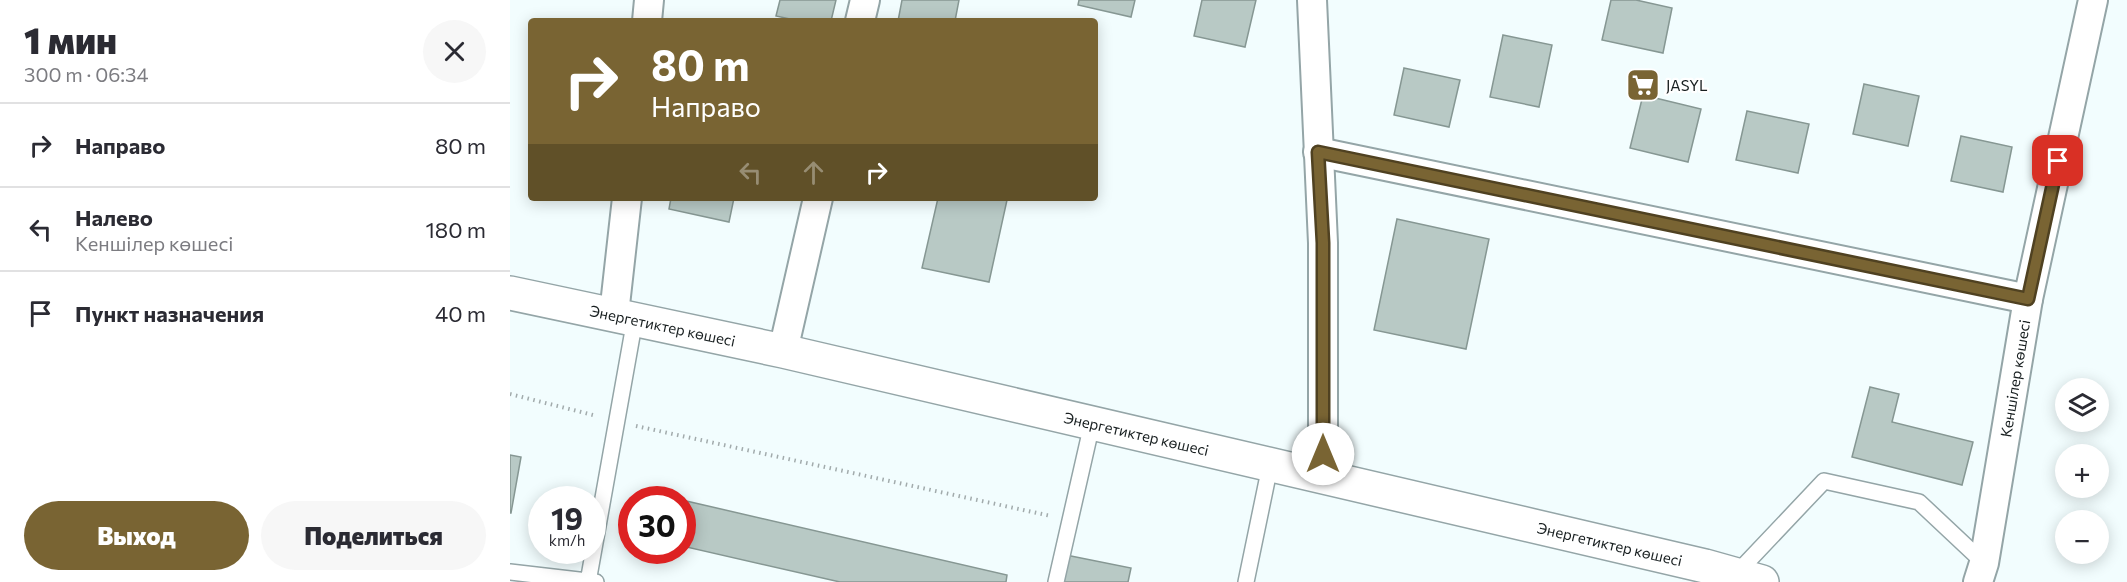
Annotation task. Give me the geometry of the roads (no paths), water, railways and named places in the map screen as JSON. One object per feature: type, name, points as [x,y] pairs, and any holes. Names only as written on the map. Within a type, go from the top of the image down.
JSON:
[{"type":"main road","name":"Энергетиктер көшесі","points":[[510,293],[783,351],[1726,576]]},
{"type":"street","points":[[647,18],[650,0]]},
{"type":"street","points":[[861,18],[865,0]]},
{"type":"street","points":[[1312,0],[1323,243],[1323,478]]},
{"type":"street","name":"Кеншілер көшесі","points":[[1981,573],[2028,299],[2092,0]]},
{"type":"street","points":[[1318,152],[2028,299]]},
{"type":"street","points":[[624,317],[627,201]]},
{"type":"street","points":[[783,351],[817,201]]},
{"type":"lane","points":[[510,572],[591,581],[616,421],[624,317]]},
{"type":"lane","points":[[1056,582],[1092,424]]},
{"type":"lane","points":[[1246,582],[1270,466]]},
{"type":"lane","points":[[1726,576],[1824,481],[1919,502],[1981,573]]},
{"type":"place","name":"JASYL","points":[[1643,85]]}]
